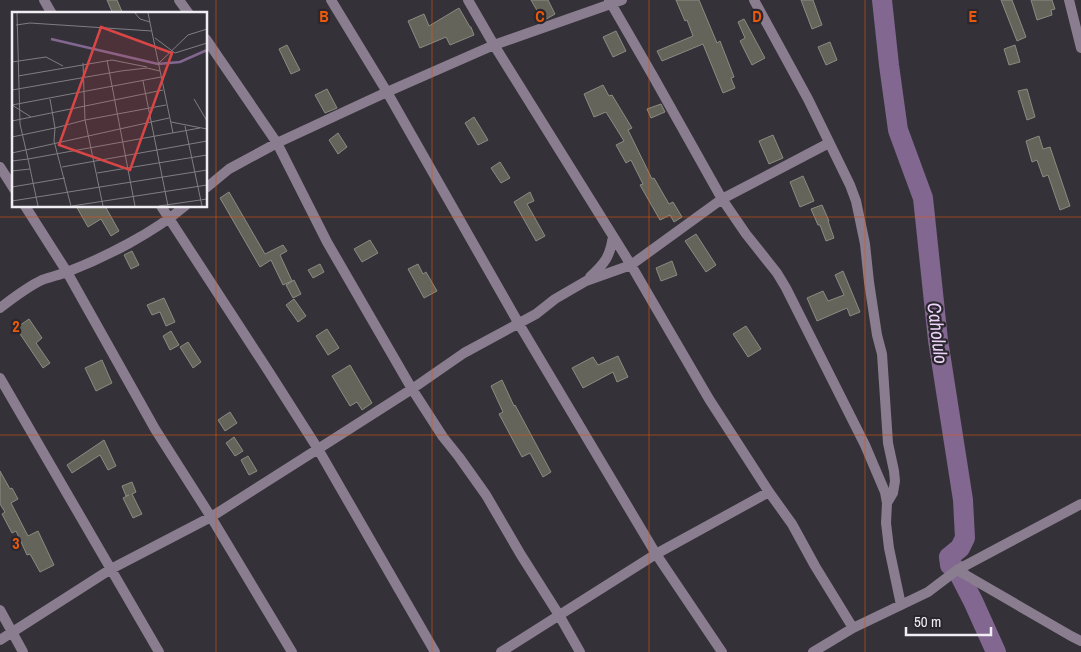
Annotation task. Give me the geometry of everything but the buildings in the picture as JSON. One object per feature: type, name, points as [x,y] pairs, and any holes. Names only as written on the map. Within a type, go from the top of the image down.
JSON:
[{"type":"street","points":[[44,0],[51,12]]},
{"type":"street","points":[[179,0],[188,12]]},
{"type":"street","points":[[331,0],[387,92],[519,324],[656,554],[722,652]]},
{"type":"street","points":[[468,0],[631,265],[710,399],[769,492],[792,524],[853,628]]},
{"type":"street","points":[[208,186],[229,169],[278,143],[387,92],[494,45],[611,2],[622,0]]},
{"type":"street","points":[[754,0],[808,99],[854,194],[865,244],[877,335],[882,354],[888,443],[895,481],[893,493],[887,503]]},
{"type":"street","points":[[1069,0],[1081,48]]},
{"type":"street","points":[[611,2],[722,199],[786,288],[865,446],[882,484],[887,503],[886,523],[901,605]]},
{"type":"street","points":[[208,42],[278,143],[327,242],[412,388],[443,437],[486,495],[580,652]]},
{"type":"street","points":[[0,640],[111,569],[210,516],[318,449],[464,353],[536,314],[555,299],[586,281],[631,265],[722,199],[830,143]]},
{"type":"street","points":[[0,168],[12,187]]},
{"type":"street","points":[[26,208],[67,272],[155,429],[292,652]]},
{"type":"street","points":[[162,208],[318,449],[435,652]]},
{"type":"street","points":[[0,308],[26,289],[114,250],[169,219],[183,208]]},
{"type":"street","points":[[586,281],[608,258],[613,236]]},
{"type":"street","points":[[0,378],[160,652]]},
{"type":"street","points":[[500,652],[656,554],[769,492]]},
{"type":"street","points":[[812,652],[853,628],[928,592],[956,570],[1081,504]]},
{"type":"street","points":[[956,570],[1081,641]]},
{"type":"street","points":[[0,610],[23,652]]},
{"type":"waterway","name":"Caholulo","points":[[882,0],[898,130],[923,198],[938,340],[963,500],[965,538],[960,548],[949,557],[950,565],[957,570],[996,652]]}]
